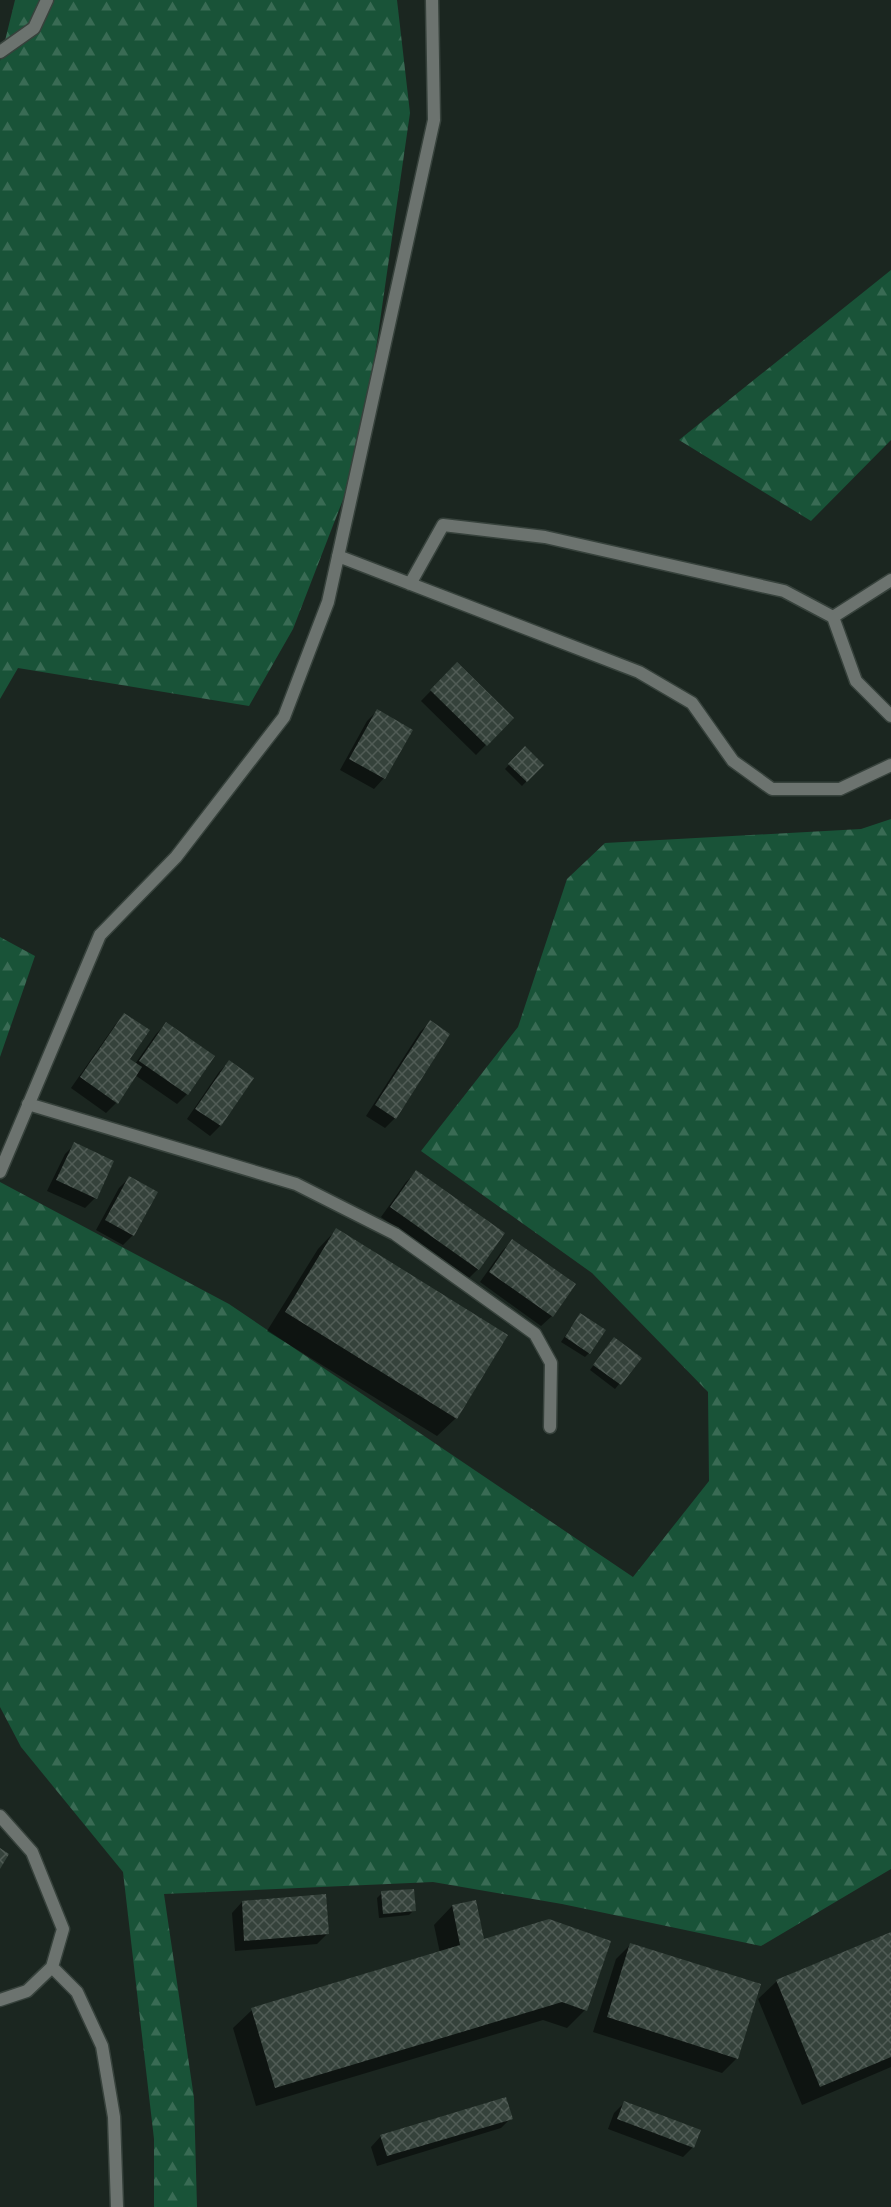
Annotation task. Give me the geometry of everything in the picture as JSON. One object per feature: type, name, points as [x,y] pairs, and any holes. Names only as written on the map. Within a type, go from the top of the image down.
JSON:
[{"type":"street","points":[[0,52],[34,28],[47,0]]},
{"type":"street","points":[[0,1172],[100,935],[176,857],[285,717],[328,602],[434,120],[432,0]]},
{"type":"street","points":[[410,584],[444,525],[545,537],[784,591],[833,617],[856,681],[891,716]]},
{"type":"street","points":[[338,556],[639,672],[692,703],[733,761],[772,789],[840,789],[891,765]]},
{"type":"street","points":[[833,617],[891,580]]},
{"type":"street","points":[[28,1104],[296,1184],[395,1233],[535,1334],[551,1363],[550,1427]]},
{"type":"street","points":[[0,1816],[32,1852],[63,1929],[52,1967],[27,1991],[0,2000]]},
{"type":"street","points":[[52,1967],[77,1992],[102,2046],[114,2117],[117,2207]]},
{"type":"green space","points":[[15,0],[397,0],[410,113],[361,453],[293,629],[249,706],[18,668],[0,699],[0,61]]},
{"type":"green space","points":[[891,270],[891,440],[811,521],[679,440]]},
{"type":"green space","points":[[891,819],[891,1869],[761,1946],[562,1904],[433,1882],[164,1894],[194,2098],[197,2207],[154,2207],[154,2139],[123,1872],[21,1747],[0,1707],[0,1182],[229,1304],[633,1577],[709,1481],[708,1392],[592,1273],[421,1151],[518,1027],[567,879],[605,843],[861,829]]},
{"type":"green space","points":[[0,937],[35,956],[0,1057]]},
{"type":"building","points":[[457,662],[514,718],[487,746],[430,690]]},
{"type":"building","points":[[377,709],[413,730],[385,779],[349,759]]},
{"type":"building","points":[[525,746],[544,765],[527,782],[508,764]]},
{"type":"building","points":[[124,1013],[150,1030],[130,1059],[142,1067],[118,1104],[80,1077]]},
{"type":"building","points":[[430,1020],[450,1034],[396,1119],[375,1105]]},
{"type":"building","points":[[166,1022],[215,1056],[188,1095],[139,1061]]},
{"type":"building","points":[[229,1060],[254,1078],[221,1126],[195,1109]]},
{"type":"building","points":[[74,1142],[114,1161],[97,1199],[56,1180]]},
{"type":"building","points":[[416,1170],[505,1233],[479,1270],[390,1207]]},
{"type":"building","points":[[129,1176],[158,1192],[134,1236],[105,1220]]},
{"type":"building","points":[[336,1228],[508,1335],[457,1419],[285,1312]]},
{"type":"building","points":[[512,1239],[576,1284],[553,1317],[489,1272]]},
{"type":"building","points":[[580,1313],[606,1330],[590,1354],[565,1337]]},
{"type":"building","points":[[614,1337],[642,1358],[621,1385],[593,1365]]},
{"type":"building","points":[[0,1848],[9,1854],[0,1869]]},
{"type":"building","points":[[414,1889],[416,1911],[383,1914],[381,1891]]},
{"type":"building","points":[[326,1894],[329,1934],[244,1941],[242,1901]]},
{"type":"building","points":[[476,1900],[484,1939],[549,1919],[611,1941],[587,2011],[562,2002],[275,2088],[251,2008],[460,1945],[452,1905]]},
{"type":"building","points":[[891,1932],[891,2057],[820,2087],[776,1980]]},
{"type":"building","points":[[630,1943],[761,1984],[738,2059],[607,2017]]},
{"type":"building","points":[[506,2097],[513,2119],[387,2156],[380,2135]]},
{"type":"building","points":[[624,2101],[701,2130],[694,2148],[617,2119]]}]
